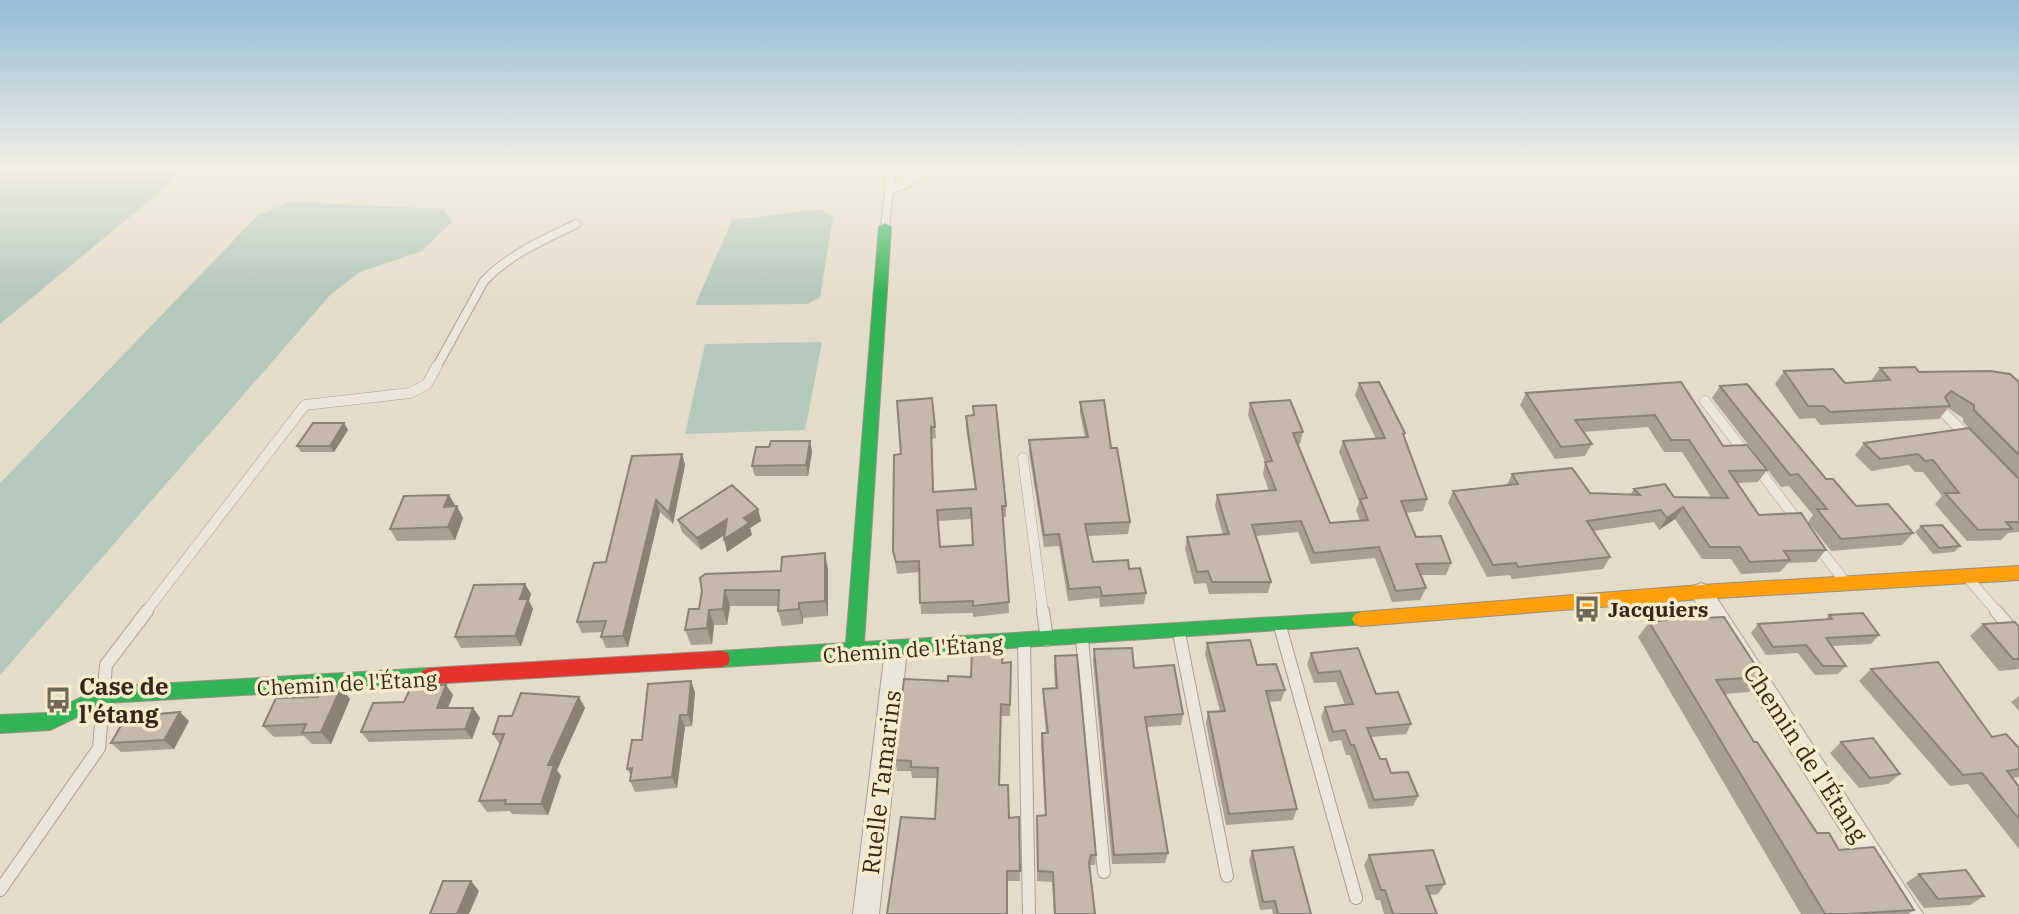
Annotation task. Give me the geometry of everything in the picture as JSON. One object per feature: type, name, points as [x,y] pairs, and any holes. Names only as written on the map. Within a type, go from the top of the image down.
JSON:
[{"type":"street","points":[[855,653],[885,227]]},
{"type":"street","name":"Chemin de l'Étang","points":[[104,695],[123,696],[1280,626],[1702,592],[2019,573]]},
{"type":"street","name":"Chemin de l'Étang","points":[[1702,592],[1910,914]]},
{"type":"street","name":"Ruelle Tamarins","points":[[866,914],[896,650]]},
{"type":"street","points":[[0,724],[50,721],[104,695]]},
{"type":"lane","points":[[885,227],[887,210]]},
{"type":"lane","points":[[0,890],[99,748],[106,665],[305,405],[410,393],[428,384],[484,281],[493,270],[514,254],[576,224]]},
{"type":"lane","points":[[1704,401],[1848,585]]},
{"type":"lane","points":[[1942,411],[1980,450]]},
{"type":"lane","points":[[1023,458],[1048,640]]},
{"type":"lane","points":[[1967,577],[2019,638]]},
{"type":"lane","points":[[1280,626],[1356,898]]},
{"type":"lane","points":[[1178,632],[1227,876]]},
{"type":"lane","points":[[1082,638],[1104,872]]},
{"type":"lane","points":[[1024,642],[1029,914]]},
{"type":"shaded area","points":[[0,210],[138,210],[0,324]]},
{"type":"shaded area","points":[[272,210],[444,210],[452,222],[422,251],[360,272],[331,294],[0,675],[0,483],[257,216]]},
{"type":"shaded area","points":[[816,210],[822,210],[833,217],[820,297],[807,304],[695,305],[732,220]]},
{"type":"shaded area","points":[[822,342],[805,430],[685,434],[705,344]]},
{"type":"building","points":[[1915,367],[1919,372],[1990,371],[2010,374],[2019,382],[2019,455],[1974,410],[1974,405],[1951,391],[1945,397],[1950,406],[1830,412],[1824,406],[1808,406],[1784,371],[1833,369],[1845,383],[1890,380],[1880,368]]},
{"type":"building","points":[[1379,382],[1405,433],[1403,434],[1427,499],[1401,501],[1416,537],[1441,536],[1451,563],[1416,564],[1426,588],[1396,591],[1379,547],[1314,553],[1301,521],[1252,525],[1271,582],[1212,582],[1208,571],[1197,572],[1187,537],[1229,534],[1217,495],[1276,490],[1265,462],[1272,461],[1250,403],[1290,400],[1303,432],[1293,433],[1330,523],[1368,520],[1360,499],[1367,498],[1343,441],[1385,438],[1359,383]]},
{"type":"building","points":[[1681,382],[1723,446],[1747,445],[1767,470],[1729,471],[1759,515],[1801,513],[1826,550],[1784,551],[1790,560],[1750,562],[1740,547],[1710,547],[1683,507],[1667,518],[1661,510],[1587,521],[1610,557],[1518,567],[1516,563],[1493,565],[1453,491],[1518,484],[1512,474],[1572,468],[1590,493],[1640,495],[1634,489],[1665,484],[1674,497],[1728,498],[1689,440],[1671,440],[1655,415],[1575,420],[1592,444],[1561,447],[1526,393]]},
{"type":"building","points":[[1747,384],[1826,479],[1833,479],[1856,506],[1888,504],[1913,533],[1841,539],[1817,509],[1827,509],[1798,474],[1790,475],[1720,386]]},
{"type":"building","points":[[932,398],[935,427],[931,427],[933,492],[976,489],[966,416],[974,415],[973,406],[996,405],[1006,506],[1002,506],[1009,602],[973,606],[973,601],[920,603],[919,561],[896,562],[893,551],[894,455],[901,454],[897,401]],"holes":[[[971,508],[973,545],[940,547],[937,510]]]},
{"type":"building","points":[[1104,400],[1111,448],[1117,448],[1130,522],[1085,524],[1093,562],[1128,560],[1129,569],[1140,568],[1146,593],[1102,596],[1100,587],[1069,589],[1059,534],[1044,535],[1029,440],[1088,437],[1080,402]]},
{"type":"building","points":[[313,423],[344,423],[330,446],[297,446]]},
{"type":"building","points":[[1969,428],[2019,479],[2019,522],[2006,522],[2012,529],[1978,530],[1945,493],[1959,493],[1933,460],[1925,461],[1918,454],[1880,459],[1864,443]]},
{"type":"building","points":[[771,441],[810,441],[806,465],[752,466],[756,447],[769,447]]},
{"type":"building","points":[[682,454],[669,513],[656,500],[623,636],[601,637],[606,621],[577,622],[594,563],[606,562],[632,456]]},
{"type":"building","points":[[732,485],[758,509],[744,518],[749,523],[724,539],[727,519],[697,538],[678,520]]},
{"type":"building","points":[[449,495],[444,507],[457,506],[448,527],[390,529],[404,496]]},
{"type":"building","points":[[1942,525],[1960,546],[1939,548],[1921,526]]},
{"type":"building","points":[[825,553],[825,601],[799,603],[799,609],[778,611],[779,590],[725,590],[723,609],[709,610],[707,628],[685,630],[689,609],[699,609],[702,591],[700,578],[705,574],[781,571],[782,557]]},
{"type":"building","points":[[525,584],[520,599],[528,599],[515,636],[455,637],[474,585]]},
{"type":"building","points":[[1697,612],[1701,618],[1724,617],[1763,677],[1716,680],[1754,742],[1757,742],[1817,833],[1829,833],[1839,850],[1874,847],[1914,910],[1825,914],[1649,622],[1667,620],[1665,616],[1677,613]]},
{"type":"building","points":[[1863,613],[1879,635],[1826,638],[1846,666],[1823,666],[1806,645],[1773,647],[1758,624],[1832,619],[1829,615]]},
{"type":"building","points":[[2015,622],[2019,627],[2019,659],[2013,659],[1983,624]]},
{"type":"building","points":[[1250,640],[1257,665],[1276,664],[1285,690],[1266,691],[1297,809],[1229,814],[1208,712],[1225,711],[1207,643]]},
{"type":"building","points":[[1003,648],[1002,663],[1011,662],[1010,705],[1001,704],[999,785],[1008,785],[1009,818],[1019,817],[1020,871],[1007,871],[1007,914],[887,914],[901,817],[935,819],[938,768],[911,767],[911,761],[895,760],[904,679],[948,681],[948,676],[971,677],[972,650]]},
{"type":"building","points":[[1132,648],[1134,668],[1174,665],[1183,714],[1145,717],[1168,853],[1114,855],[1094,649]]},
{"type":"building","points":[[1358,648],[1376,694],[1398,692],[1411,724],[1367,728],[1380,759],[1386,759],[1391,773],[1408,772],[1418,796],[1374,800],[1354,745],[1351,745],[1345,730],[1333,732],[1325,707],[1353,704],[1340,671],[1318,673],[1311,653]]},
{"type":"building","points":[[1077,655],[1096,855],[1091,855],[1089,863],[1095,914],[1055,914],[1053,872],[1038,871],[1037,816],[1046,815],[1042,733],[1048,733],[1043,689],[1057,688],[1055,656]]},
{"type":"building","points":[[1938,662],[1992,737],[2006,734],[2019,748],[2019,769],[2007,771],[2019,787],[2019,819],[1982,773],[1963,775],[1871,669]]},
{"type":"building","points":[[691,681],[688,715],[680,715],[672,777],[630,781],[632,768],[627,769],[632,740],[642,740],[648,684]]},
{"type":"building","points":[[412,685],[446,685],[437,708],[473,708],[465,729],[361,732],[373,703],[404,702]]},
{"type":"building","points":[[322,688],[341,688],[321,732],[302,733],[306,724],[263,726],[276,698],[318,697]]},
{"type":"building","points":[[521,693],[579,697],[548,765],[554,765],[541,804],[505,804],[506,800],[479,801],[504,734],[493,734],[499,716],[512,716]]},
{"type":"building","points":[[180,712],[164,740],[111,743],[126,717]]},
{"type":"building","points":[[1873,738],[1900,774],[1870,778],[1841,742]]},
{"type":"building","points":[[1293,847],[1311,914],[1278,914],[1275,901],[1263,902],[1252,851]]},
{"type":"building","points":[[1433,850],[1445,884],[1426,886],[1437,914],[1393,914],[1369,855]]},
{"type":"building","points":[[1966,870],[1984,896],[1938,899],[1919,874]]},
{"type":"building","points":[[443,881],[471,881],[457,914],[430,914]]},
{"type":"traffic: fast","points":[[854,653],[885,227]]},
{"type":"traffic: fast","points":[[721,659],[1361,619]]},
{"type":"traffic: fast","points":[[0,724],[50,721],[104,695],[430,676]]},
{"type":"traffic: slow","points":[[1361,619],[1701,592],[2019,573]]},
{"type":"traffic: jam","points":[[430,676],[721,659]]},
{"type":"place","name":"Jacquiers","points":[[1587,609]]},
{"type":"place","name":"Case de l'étang","points":[[58,700]]}]
